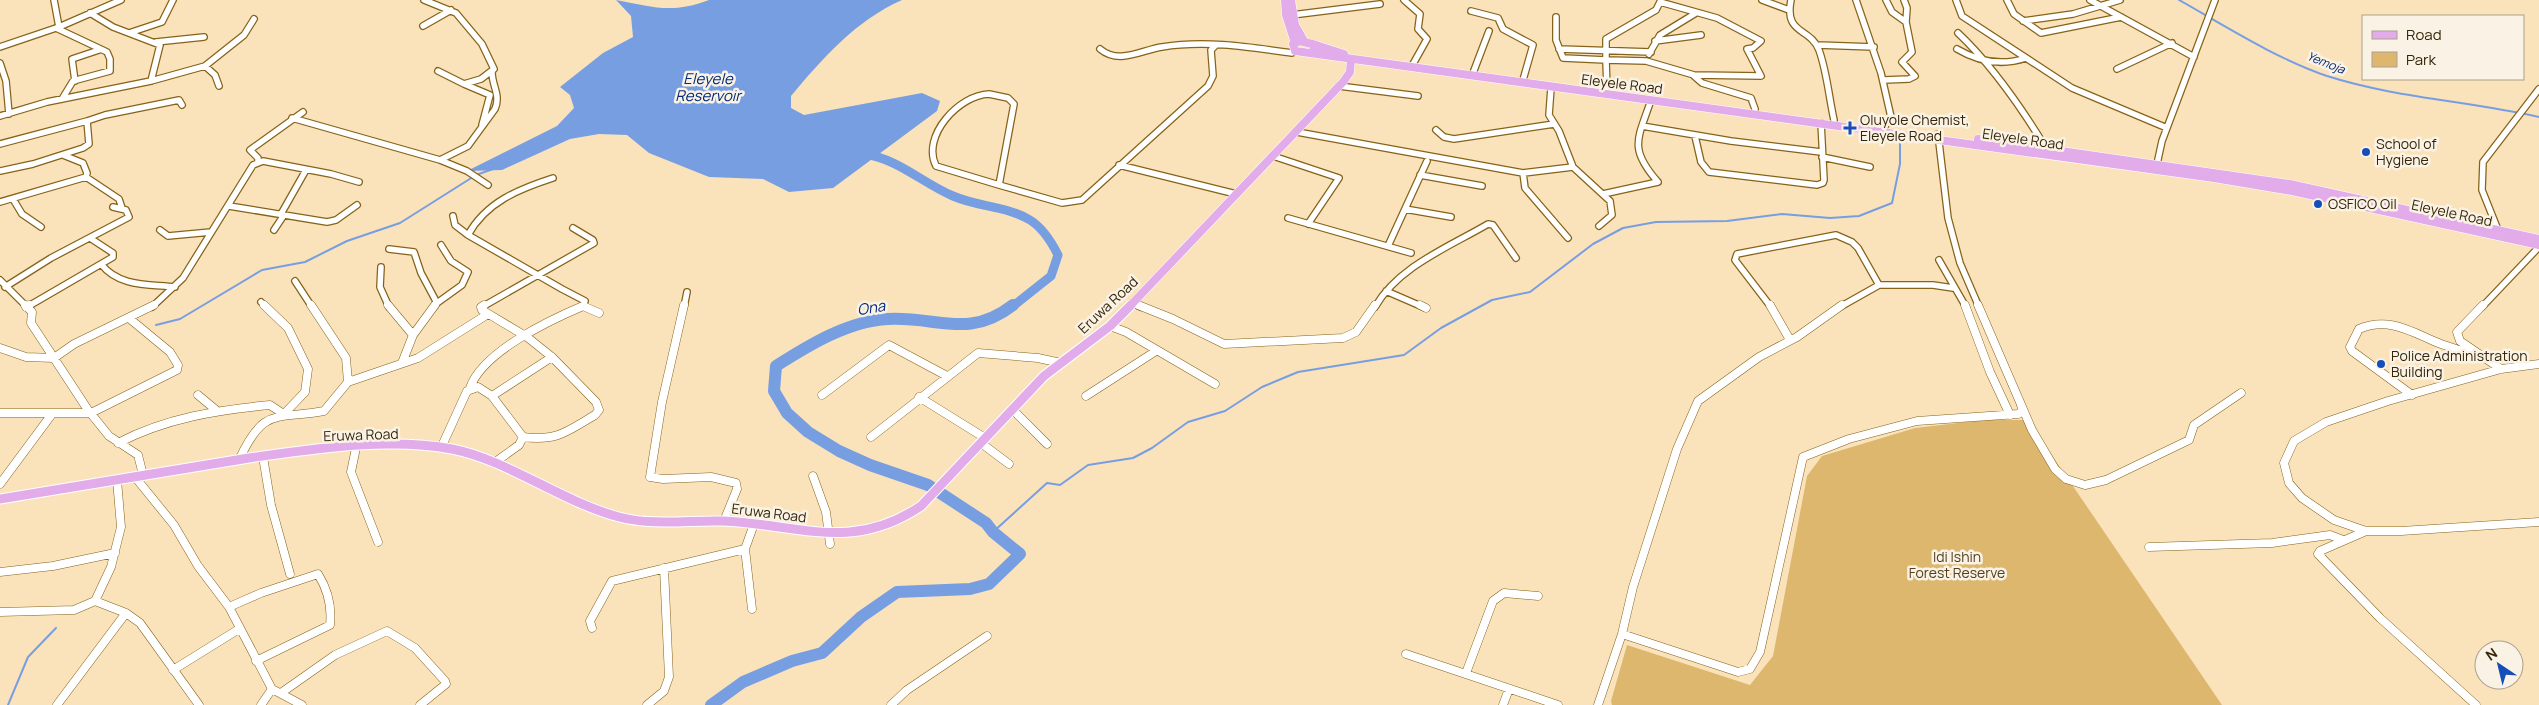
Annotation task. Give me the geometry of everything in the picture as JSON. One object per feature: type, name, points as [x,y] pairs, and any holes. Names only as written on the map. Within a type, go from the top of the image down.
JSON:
[{"type":"main road","points":[[1285,0],[1286,14],[1294,46]]},
{"type":"main road","points":[[1291,0],[1292,15],[1304,40],[1351,57]]},
{"type":"main road","points":[[1294,46],[1304,40]]},
{"type":"main road","points":[[1310,53],[1316,45]]},
{"type":"main road","points":[[1294,46],[1310,53],[1351,57]]},
{"type":"main road","name":"Eleyele Road","points":[[1351,57],[1413,64],[1423,68]]},
{"type":"main road","name":"Eleyele Road","points":[[1351,57],[1551,88],[1821,122],[1889,128]]},
{"type":"main road","name":"Eruwa Road","points":[[0,499],[263,457],[356,448],[441,448],[460,451],[494,463],[586,505],[625,518],[667,523],[724,522],[754,524],[787,530],[829,532],[883,527],[906,517],[920,506],[1044,376],[1110,326],[1339,86],[1350,72],[1351,57]]},
{"type":"main road","name":"Eleyele Road","points":[[1445,71],[1607,90],[1834,120],[1928,135],[2046,148],[2157,164],[2291,187],[2539,238]]},
{"type":"main road","name":"Eleyele Road","points":[[1937,136],[2291,187],[2539,246]]},
{"type":"street","points":[[54,0],[57,27]]},
{"type":"street","points":[[0,47],[57,27],[121,0]]},
{"type":"street","points":[[129,33],[162,22],[173,0]]},
{"type":"street","points":[[424,0],[451,10],[482,44],[494,69],[492,72],[492,84],[496,88],[498,102],[482,126]]},
{"type":"street","points":[[1404,0],[1420,14],[1418,29],[1426,39],[1413,64]]},
{"type":"street","points":[[1762,0],[1789,10]]},
{"type":"street","points":[[1791,0],[1789,10],[1792,25],[1817,45],[1824,65],[1834,120]]},
{"type":"street","points":[[1856,0],[1874,47],[1876,63],[1884,80],[1891,117],[1889,128]]},
{"type":"street","points":[[1886,0],[1892,12],[1906,22]]},
{"type":"street","points":[[1884,80],[1909,79],[1915,76],[1902,62],[1911,54],[1913,49],[1906,22],[1907,8],[1904,0]]},
{"type":"street","points":[[1956,0],[1962,16],[2072,88],[2167,128]]},
{"type":"street","points":[[2007,0],[2014,14],[2041,33],[2064,30],[2121,17]]},
{"type":"street","points":[[2090,0],[2194,57]]},
{"type":"street","points":[[2023,21],[2057,18],[2102,8],[2120,0]]},
{"type":"street","points":[[2157,164],[2167,128],[2215,0]]},
{"type":"street","points":[[1556,17],[1558,49],[1564,58],[1607,59],[1646,61],[1694,75],[1761,75],[1747,49],[1760,43],[1760,39],[1716,18],[1660,2],[1656,10],[1638,19],[1606,40],[1607,59],[1607,90]]},
{"type":"street","points":[[1292,15],[1380,4]]},
{"type":"street","points":[[423,26],[451,10]]},
{"type":"street","points":[[1471,11],[1497,18],[1503,30],[1534,46],[1523,80]]},
{"type":"street","points":[[1646,61],[1654,41],[1666,30],[1696,13]]},
{"type":"street","points":[[90,14],[129,33],[156,42],[204,37]]},
{"type":"street","points":[[0,116],[62,99],[151,81],[205,66],[244,35],[254,19]]},
{"type":"street","points":[[57,27],[109,54],[110,71],[75,80],[62,99]]},
{"type":"street","points":[[1473,73],[1489,31]]},
{"type":"street","points":[[1958,33],[1971,44],[2029,120],[2046,148]]},
{"type":"street","points":[[1654,41],[1701,35]]},
{"type":"street","points":[[151,81],[161,47],[156,42]]},
{"type":"street","points":[[1100,49],[1108,55],[1121,56],[1160,47],[1226,43],[1276,49],[1292,53],[1294,46]]},
{"type":"street","points":[[1817,45],[1839,44],[1874,47]]},
{"type":"street","points":[[2117,69],[2172,44]]},
{"type":"street","points":[[999,185],[1014,104],[1008,98],[998,95],[980,95],[960,106],[937,133],[932,146],[931,156],[936,166],[999,185],[1062,202],[1076,203],[1082,200],[1208,86],[1213,76],[1211,50],[1216,45]]},
{"type":"street","points":[[1957,48],[1970,57],[1983,61],[2010,62],[2026,58]]},
{"type":"street","points":[[1558,49],[1651,52]]},
{"type":"street","points":[[75,80],[72,59],[99,50]]},
{"type":"street","points":[[0,63],[9,114]]},
{"type":"street","points":[[205,66],[214,75],[219,86]]},
{"type":"street","points":[[438,71],[490,95],[478,135],[468,146],[440,160]]},
{"type":"street","points":[[464,84],[492,72]]},
{"type":"street","points":[[1694,75],[1702,83],[1751,98],[1755,110]]},
{"type":"street","points":[[1339,86],[1418,96]]},
{"type":"street","points":[[1551,88],[1549,115],[1559,131],[1573,167],[1610,201],[1613,211],[1608,219],[1599,226]]},
{"type":"street","points":[[2498,230],[2482,190],[2482,168],[2486,157],[2539,89]]},
{"type":"street","points":[[0,144],[105,115],[179,100],[182,105]]},
{"type":"street","points":[[1603,194],[1658,182],[1643,165],[1637,142],[1651,100]]},
{"type":"street","points":[[258,163],[258,158],[250,150],[292,118],[303,112]]},
{"type":"street","points":[[292,118],[440,160],[467,171],[488,185]]},
{"type":"street","points":[[0,171],[63,155],[89,144],[87,121]]},
{"type":"street","points":[[1696,136],[1703,169],[1709,172],[1818,186],[1824,180],[1821,122]]},
{"type":"street","points":[[1436,130],[1444,137],[1454,139],[1554,124]]},
{"type":"street","points":[[1642,126],[1822,155],[1870,167]]},
{"type":"street","points":[[1297,132],[1523,172],[1573,167]]},
{"type":"street","points":[[1937,136],[1948,218],[1960,263],[2032,430],[2054,469],[2066,479],[2085,485],[2106,480],[2189,440],[2194,425],[2241,393]]},
{"type":"street","points":[[63,155],[83,163],[87,173],[86,177]]},
{"type":"street","points":[[1273,156],[1338,178],[1339,180],[1308,224]]},
{"type":"street","points":[[0,348],[26,358],[54,358],[74,344],[130,319],[158,302],[175,287],[229,206],[243,179],[262,161],[330,174],[359,182]]},
{"type":"street","points":[[1388,246],[1426,161]]},
{"type":"street","points":[[1119,165],[1236,194]]},
{"type":"street","points":[[274,230],[306,170]]},
{"type":"street","points":[[1523,172],[1525,188],[1568,238]]},
{"type":"street","points":[[1420,175],[1482,186]]},
{"type":"street","points":[[0,202],[86,177]]},
{"type":"street","points":[[5,287],[51,258],[129,217],[122,208],[119,199],[86,177]]},
{"type":"street","points":[[468,235],[475,223],[494,204],[521,190],[553,178]]},
{"type":"street","points":[[13,199],[22,214],[41,227]]},
{"type":"street","points":[[229,206],[327,222],[336,220],[357,205]]},
{"type":"street","points":[[113,207],[122,208]]},
{"type":"street","points":[[1405,209],[1452,217]]},
{"type":"street","points":[[452,216],[455,225],[468,235],[541,274],[560,287],[580,295],[585,301],[583,306],[527,337],[482,366],[476,373],[470,388]]},
{"type":"street","points":[[1288,218],[1411,253]]},
{"type":"street","points":[[1132,303],[1173,319],[1224,344],[1343,338],[1353,336],[1386,291],[1404,276],[1488,224],[1493,225],[1516,258]]},
{"type":"street","points":[[441,448],[466,390],[470,388],[478,387],[492,396],[522,437],[544,441],[554,439],[563,436],[599,412],[596,402],[552,357],[527,337],[482,310],[483,304],[541,274],[594,243],[593,240],[573,228]]},
{"type":"street","points":[[160,230],[168,236],[211,232]]},
{"type":"street","points":[[1790,340],[1768,301],[1735,260],[1737,254],[1764,247],[1836,235],[1852,242],[1858,248],[1879,285]]},
{"type":"street","points":[[26,307],[113,258],[113,253],[90,238]]},
{"type":"street","points":[[402,363],[413,335],[437,303],[462,285],[468,272],[451,261],[441,245]]},
{"type":"street","points":[[2501,369],[2460,341],[2457,332],[2539,246]]},
{"type":"street","points":[[389,249],[414,252],[417,255],[421,273],[437,303]]},
{"type":"street","points":[[1940,260],[1953,288],[1969,312],[1990,372],[2010,414]]},
{"type":"street","points":[[101,264],[111,277],[138,284],[175,287]]},
{"type":"street","points":[[381,267],[377,277],[380,294],[413,335]]},
{"type":"street","points":[[0,280],[5,287],[19,298],[33,317],[31,324],[91,413],[118,444],[138,455],[139,476],[174,526],[198,566],[229,607],[256,661],[276,691],[302,705]]},
{"type":"street","points":[[295,281],[346,358],[348,382]]},
{"type":"street","points":[[1598,705],[1622,634],[1634,587],[1677,449],[1696,405],[1705,395],[1743,368],[1790,340],[1849,300],[1879,285],[1933,285],[1953,288]]},
{"type":"street","points":[[1386,291],[1426,308]]},
{"type":"street","points":[[687,292],[662,402],[650,477],[664,479],[703,477],[728,479],[736,483],[737,489],[724,522]]},
{"type":"street","points":[[261,302],[288,328],[308,369],[308,382],[305,392],[283,414]]},
{"type":"street","points":[[583,306],[599,313]]},
{"type":"street","points":[[239,460],[248,440],[272,417],[283,414],[324,411],[348,382],[418,358],[488,314]]},
{"type":"street","points":[[0,413],[91,413],[173,373],[178,368],[170,352],[130,319]]},
{"type":"street","points":[[2412,395],[2352,351],[2350,347],[2359,329],[2372,324],[2405,326],[2438,343],[2486,359]]},
{"type":"street","points":[[1110,326],[1126,332],[1215,384]]},
{"type":"street","points":[[822,395],[889,345],[898,346],[911,357],[947,376]]},
{"type":"street","points":[[1086,396],[1156,351]]},
{"type":"street","points":[[871,437],[973,356],[983,352],[1038,358],[1061,363]]},
{"type":"street","points":[[492,396],[552,357]]},
{"type":"street","points":[[2539,364],[2501,369],[2326,422],[2294,441],[2284,463],[2289,483],[2302,498],[2334,520],[2366,531],[2401,531],[2539,522]]},
{"type":"street","points":[[198,395],[216,410]]},
{"type":"street","points":[[920,397],[983,440],[1002,461],[1009,464]]},
{"type":"street","points":[[1622,634],[1731,670],[1744,672],[1750,670],[1755,665],[1760,652],[1803,457],[1849,438],[1917,421],[2010,414],[2023,411],[2020,402]]},
{"type":"street","points":[[118,444],[139,432],[216,410],[270,405],[283,414]]},
{"type":"street","points":[[1012,409],[1047,444]]},
{"type":"street","points":[[0,484],[52,414]]},
{"type":"street","points":[[494,463],[519,445],[522,437]]},
{"type":"street","points":[[356,448],[351,472],[378,542]]},
{"type":"street","points":[[263,457],[271,505],[290,574]]},
{"type":"street","points":[[813,476],[826,512],[830,544]]},
{"type":"street","points":[[0,612],[74,610],[95,601],[111,567],[115,553],[121,515],[117,480]]},
{"type":"street","points":[[752,609],[745,548],[754,524]]},
{"type":"street","points":[[2366,531],[2343,540],[2318,554],[2380,618],[2476,705]]},
{"type":"street","points":[[2149,547],[2272,543],[2330,535],[2343,540]]},
{"type":"street","points":[[592,628],[590,621],[592,614],[612,581],[745,548]]},
{"type":"street","points":[[0,572],[53,566],[115,553]]},
{"type":"street","points":[[647,705],[664,691],[669,680],[664,568]]},
{"type":"street","points":[[229,607],[260,593],[318,574],[325,585],[331,619],[330,625],[256,661]]},
{"type":"street","points":[[1466,673],[1493,601],[1504,594],[1538,596]]},
{"type":"street","points":[[95,601],[126,613],[140,623],[199,705]]},
{"type":"street","points":[[57,705],[126,613]]},
{"type":"street","points":[[173,670],[240,629]]},
{"type":"street","points":[[261,705],[276,691],[334,655],[387,631],[415,648],[445,681],[446,684],[420,705]]},
{"type":"street","points":[[891,705],[912,687],[988,636]]},
{"type":"street","points":[[1406,654],[1558,705]]},
{"type":"street","points":[[1503,705],[1509,689]]},
{"type":"green space","name":"Idi Ishin Forest Reserve","points":[[1984,420],[2028,420],[2222,705],[1612,705],[1611,701],[1627,645],[1750,685],[1773,656],[1807,476],[1822,456],[1915,428]]},
{"type":"water","name":"Eleyele Reservoir","points":[[616,0],[652,7],[673,8],[709,0],[902,0],[869,19],[828,54],[791,96],[791,108],[804,115],[922,93],[940,101],[937,111],[833,188],[789,192],[763,179],[709,177],[649,153],[627,135],[599,134],[570,139],[502,170],[467,171],[557,126],[574,108],[570,95],[560,87],[603,53],[633,37],[631,16]]},
{"type":"waterway","name":"Yemoja","points":[[2179,0],[2270,51],[2327,76],[2379,89],[2539,117]]},
{"type":"waterway","points":[[993,532],[1047,483],[1060,485],[1088,465],[1133,458],[1152,448],[1188,422],[1225,411],[1262,387],[1298,372],[1404,355],[1441,328],[1492,300],[1530,292],[1593,244],[1623,228],[1656,222],[1727,221],[1782,214],[1830,218],[1859,216],[1892,203],[1900,164],[1900,137]]},
{"type":"waterway","name":"Ona","points":[[864,154],[899,166],[942,191],[963,200],[1021,215],[1043,231],[1058,255],[1051,276],[1012,307]]},
{"type":"waterway","points":[[156,325],[180,319],[262,270],[305,262],[347,241],[400,223],[476,175],[493,169]]},
{"type":"waterway","name":"Ona","points":[[711,705],[743,682],[792,661],[822,653],[861,617],[897,592],[970,589],[989,584],[1020,554],[993,532],[986,523],[928,485],[870,465],[839,451],[808,432],[787,413],[774,391],[776,366],[815,342],[844,329],[858,324],[888,319],[967,324],[981,322],[997,316],[1013,305]]},
{"type":"waterway","points":[[8,705],[28,657],[56,628]]},
{"type":"place","name":"Oluyole Chemist, Eleyele Road","points":[[1850,128]]},
{"type":"place","name":"School of Hygiene","points":[[2366,152]]},
{"type":"place","name":"OSFICO Oil","points":[[2318,204]]},
{"type":"place","name":"Police Administration Building","points":[[2381,364]]}]
